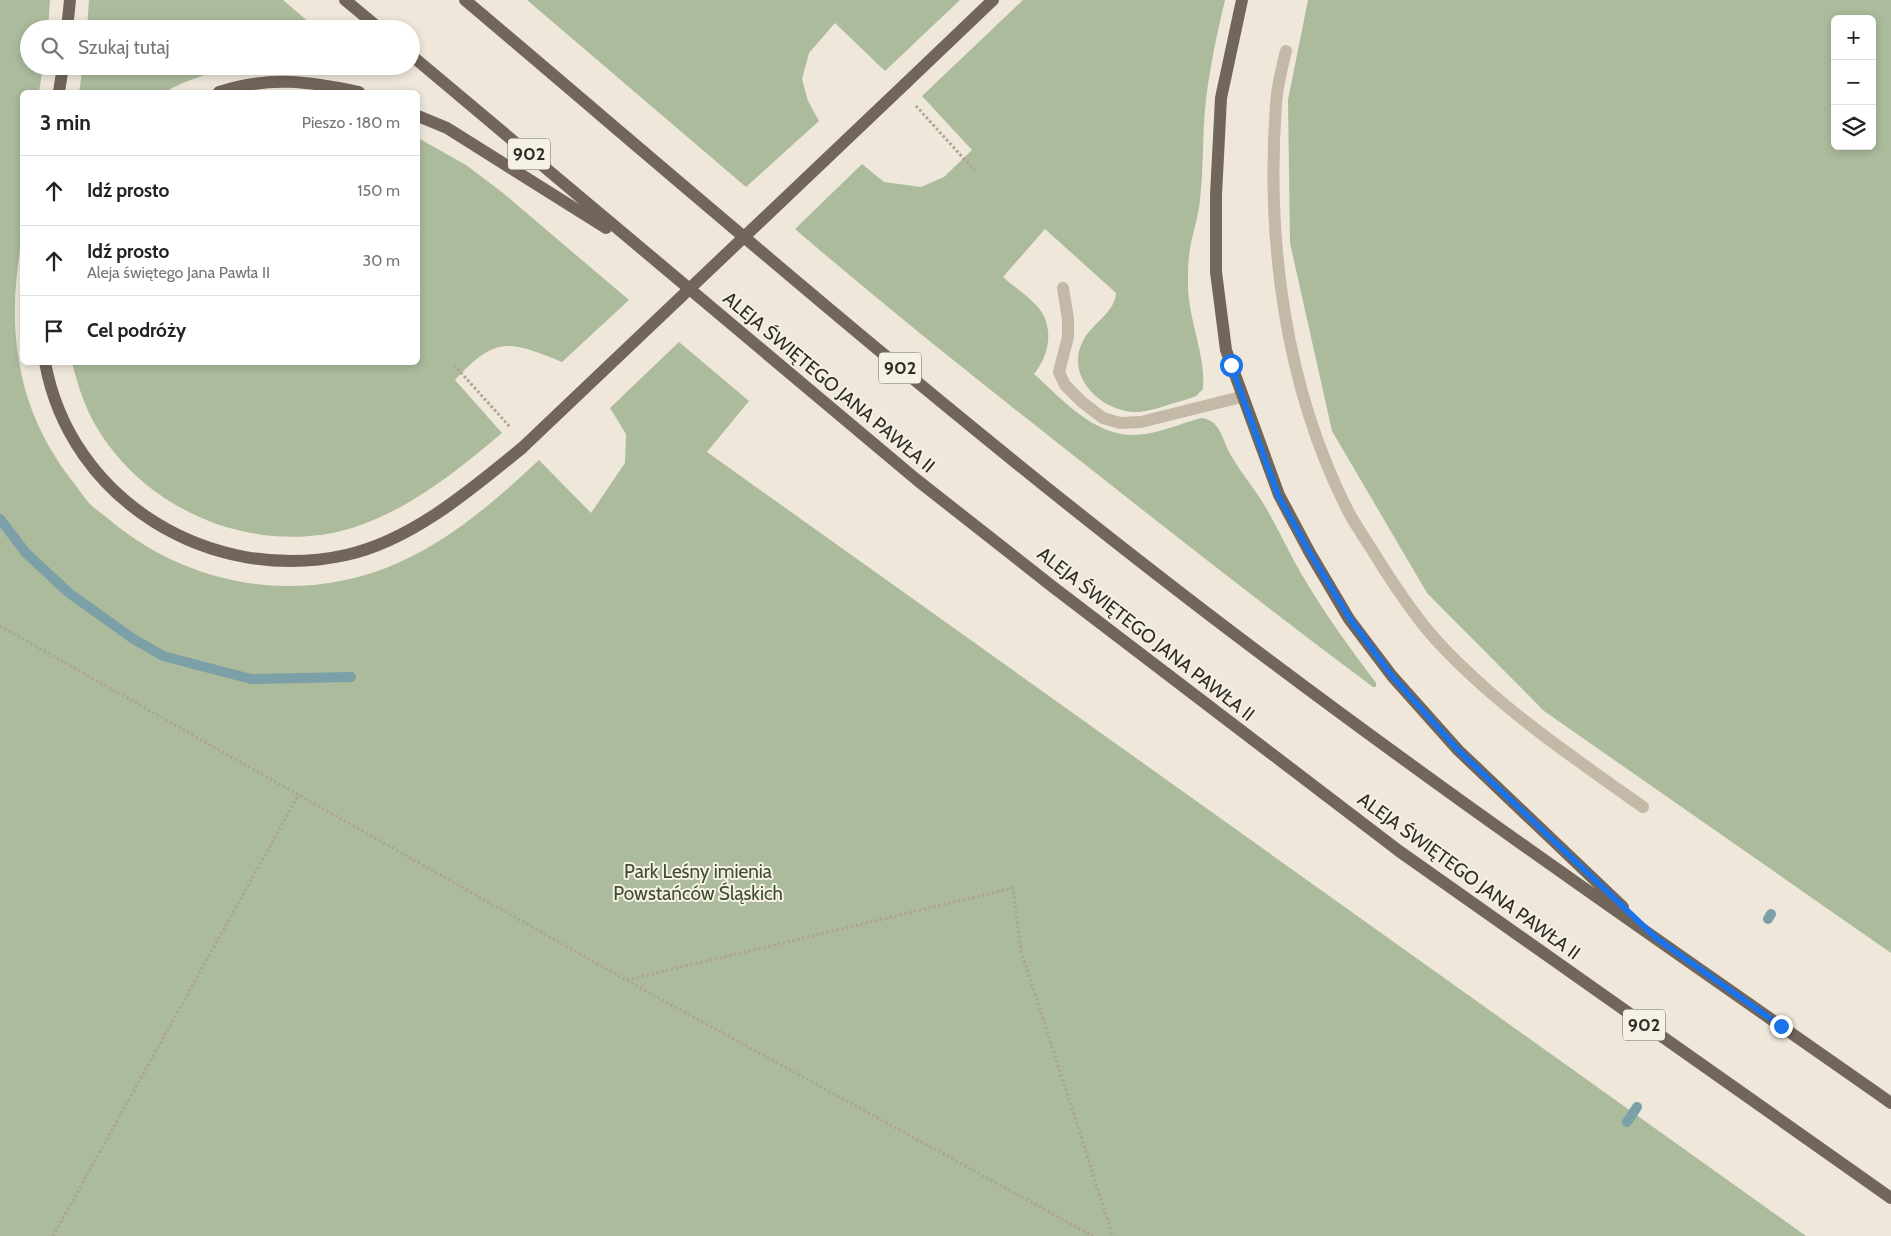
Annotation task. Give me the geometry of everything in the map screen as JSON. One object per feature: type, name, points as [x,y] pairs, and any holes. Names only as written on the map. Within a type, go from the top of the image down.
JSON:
[{"type":"main road","points":[[68,20],[70,0]]},
{"type":"main road","points":[[345,0],[369,20]]},
{"type":"main road","name":"902","points":[[465,0],[963,420],[1156,574],[1348,720],[1891,1103]]},
{"type":"main road","points":[[46,365],[57,405],[72,436],[90,463],[110,487],[131,506],[162,527],[198,546],[236,556],[267,561],[302,561],[346,555],[384,542],[429,519],[485,479],[522,448],[993,0]]},
{"type":"main road","points":[[1242,0],[1222,98],[1216,195],[1216,272],[1226,350],[1241,397],[1278,495],[1350,619],[1392,676],[1458,750],[1656,938]]},
{"type":"main road","name":"ALEJA ŚWIĘTEGO JANA PAWŁA II","points":[[420,63],[917,480],[1053,587],[1398,851],[1891,1198]]},
{"type":"main road","points":[[60,90],[62,75]]},
{"type":"main road","points":[[226,90],[243,85],[282,81],[348,90]]},
{"type":"main road","points":[[420,117],[448,128],[647,253]]},
{"type":"lane","points":[[1286,51],[1276,102],[1274,161],[1274,226],[1281,287],[1288,334],[1300,386],[1323,453],[1348,512],[1395,587],[1436,639],[1455,659],[1516,715],[1643,807]]},
{"type":"lane","points":[[1063,288],[1068,318],[1068,337],[1059,372],[1064,385],[1103,418],[1120,422],[1141,422],[1241,397]]},
{"type":"path","points":[[914,104],[976,172]]},
{"type":"path","points":[[454,365],[510,427]]},
{"type":"path","points":[[0,626],[626,980],[1093,1236]]},
{"type":"path","points":[[53,1236],[299,794]]},
{"type":"path","points":[[626,980],[1013,888],[1020,951],[1114,1236]]},
{"type":"green space","name":"Park Leśny imienia Powstańców Śląskich","points":[[0,0],[50,0],[49,20],[20,20],[20,75],[42,75],[39,90],[20,90],[20,245],[16,285],[15,326],[20,368],[25,389],[43,435],[69,477],[92,506],[141,543],[173,560],[207,573],[242,582],[278,586],[314,585],[350,579],[408,559],[448,535],[486,507],[539,460],[591,513],[625,463],[626,434],[610,408],[679,342],[749,401],[707,452],[1806,1236],[0,1236]]},
{"type":"green space","points":[[89,0],[283,0],[306,20],[88,20]]},
{"type":"green space","points":[[527,0],[960,0],[885,71],[835,23],[809,53],[802,79],[808,101],[819,121],[746,187]]},
{"type":"green space","points":[[1023,0],[1225,0],[1208,88],[1198,214],[1188,262],[1189,298],[1202,363],[1203,389],[1196,396],[1188,399],[1139,412],[1119,409],[1096,397],[1087,387],[1081,376],[1078,364],[1079,352],[1088,333],[1112,306],[1116,293],[1045,229],[1003,277],[1038,307],[1047,323],[1048,341],[1046,350],[1034,374],[1077,413],[1102,428],[1130,435],[1157,432],[1201,418],[1208,420],[1217,427],[1232,457],[1262,501],[1310,589],[1376,683],[1376,687],[1373,687],[1254,597],[1026,418],[795,229],[862,164],[884,182],[921,187],[944,177],[972,150],[922,96]]},
{"type":"green space","points":[[1308,0],[1891,0],[1891,953],[1544,711],[1427,593],[1332,431],[1290,243],[1288,100]]},
{"type":"green space","points":[[82,75],[205,75],[168,90],[79,90]]},
{"type":"green space","points":[[420,139],[466,165],[503,193],[629,300],[562,362],[516,347],[504,346],[482,355],[455,380],[502,433],[432,488],[393,511],[352,528],[315,535],[279,536],[242,531],[207,520],[174,504],[144,482],[117,456],[96,426],[79,387],[73,365],[420,365]]},
{"type":"waterway","points":[[0,519],[26,553],[69,593],[132,638],[163,656],[251,679],[351,677]]},
{"type":"waterway","points":[[1768,919],[1771,914]]},
{"type":"waterway","points":[[1627,1122],[1637,1107]]},
{"type":"route","points":[[1231,365],[1278,495],[1350,619],[1392,676],[1458,750],[1656,938],[1781,1026]]}]
